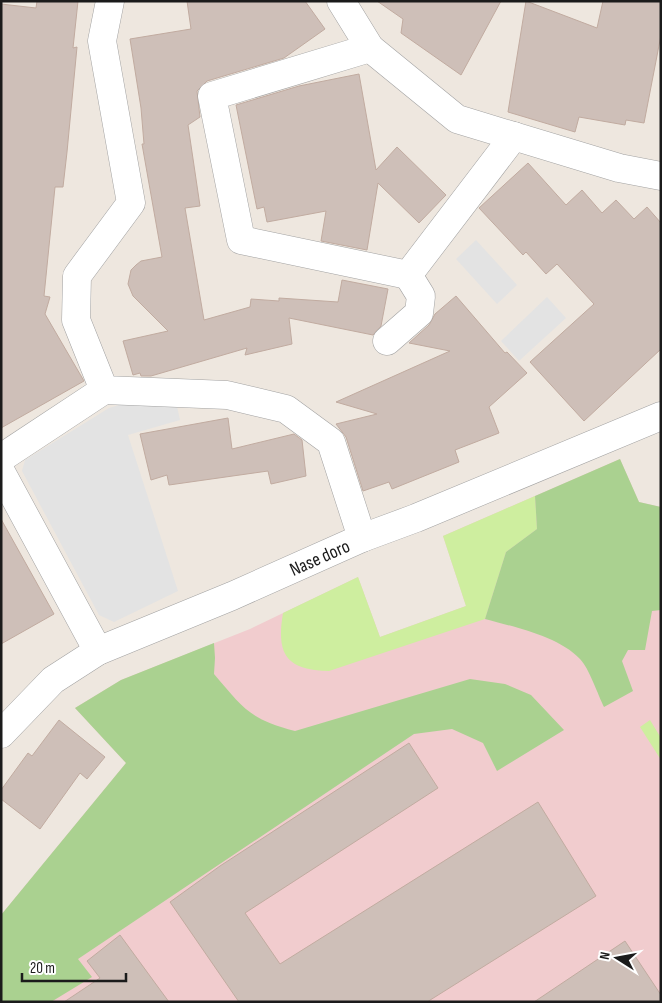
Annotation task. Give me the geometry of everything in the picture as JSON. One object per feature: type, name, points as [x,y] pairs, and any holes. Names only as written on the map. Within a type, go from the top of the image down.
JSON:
[{"type":"street","points":[[104,390],[76,320],[76,312],[77,276],[131,203],[102,40],[110,1]]},
{"type":"street","points":[[341,1],[370,48],[458,119],[619,168],[661,176]]},
{"type":"street","points":[[370,48],[212,96],[241,240],[408,275],[421,296],[419,313],[387,341]]},
{"type":"street","points":[[408,275],[514,136]]},
{"type":"street","points":[[1,458],[104,390],[226,395],[286,409],[331,442],[362,538]]},
{"type":"street","name":"Nase doro","points":[[1,734],[53,680],[98,651],[232,596],[362,538],[416,518],[661,416]]},
{"type":"street","points":[[1,472],[98,651]]},
{"type":"shaded area","points":[[476,240],[517,285],[497,304],[456,259]]},
{"type":"shaded area","points":[[547,297],[566,318],[519,361],[501,341]]},
{"type":"shaded area","points":[[176,402],[180,420],[128,435],[178,591],[114,622],[99,615],[22,471],[25,460],[109,408],[126,403]]},
{"type":"shaded area","points":[[620,459],[639,502],[661,507],[661,1002],[1,1002],[1,915],[126,763],[75,708],[121,680],[250,629],[358,577],[380,637],[466,606],[443,536]]},
{"type":"green space","points":[[620,459],[639,502],[661,507],[661,610],[652,611],[645,650],[628,650],[622,661],[633,691],[604,707],[587,669],[571,651],[535,633],[485,619],[506,552],[537,529],[535,496]]},
{"type":"green space","points":[[535,496],[537,529],[506,552],[485,619],[329,671],[303,667],[287,657],[281,639],[283,613],[358,577],[380,637],[466,606],[443,536]]},
{"type":"green space","points":[[214,643],[214,674],[232,696],[257,717],[295,731],[470,679],[505,684],[531,695],[564,730],[497,771],[483,743],[452,729],[414,734],[78,959],[92,977],[51,1002],[1,1002],[1,915],[126,763],[75,708],[121,680]]},
{"type":"green space","points":[[650,720],[661,738],[661,760],[640,727]]},
{"type":"building","points":[[37,1],[78,1],[73,48],[77,47],[63,187],[55,187],[44,296],[50,297],[45,314],[84,381],[1,428],[1,4],[36,8]]},
{"type":"building","points":[[187,1],[305,1],[325,29],[284,58],[207,81],[197,91],[200,117],[188,125],[200,206],[185,208],[204,320],[250,307],[251,299],[279,301],[279,298],[338,302],[342,280],[388,289],[381,326],[373,335],[289,318],[292,344],[245,355],[247,348],[151,376],[141,376],[140,373],[133,375],[123,341],[168,331],[133,296],[128,284],[131,270],[141,261],[162,257],[142,144],[144,144],[141,108],[130,39],[191,29]]},
{"type":"building","points":[[377,1],[501,1],[461,75],[401,33],[403,19]]},
{"type":"building","points":[[526,1],[597,28],[603,1],[661,1],[661,35],[644,123],[626,120],[625,125],[579,117],[575,132],[508,112]]},
{"type":"building","points":[[359,74],[376,170],[397,147],[446,195],[419,223],[378,183],[367,250],[321,241],[326,211],[267,222],[264,207],[257,209],[236,105],[299,86]]},
{"type":"building","points":[[528,163],[566,205],[582,190],[602,213],[616,200],[634,219],[647,207],[661,223],[661,349],[584,421],[530,362],[594,304],[557,264],[546,274],[526,252],[523,255],[479,208]]},
{"type":"building","points":[[456,296],[505,353],[507,352],[527,373],[489,407],[499,433],[455,450],[459,462],[392,489],[389,482],[363,491],[346,437],[336,424],[377,414],[336,402],[450,351],[409,343],[429,325],[435,314]]},
{"type":"building","points":[[228,418],[232,449],[294,434],[302,440],[306,476],[271,484],[268,471],[169,485],[167,475],[151,480],[140,434]]},
{"type":"building","points":[[1,519],[54,614],[1,644]]},
{"type":"building","points":[[59,720],[105,757],[87,779],[80,773],[40,829],[1,799],[1,790],[28,753],[32,756]]},
{"type":"building","points":[[409,743],[438,788],[245,913],[280,964],[538,802],[596,896],[427,1002],[239,1002],[170,902],[220,866]]},
{"type":"building","points":[[120,935],[169,1002],[64,1002],[100,978],[87,961]]},
{"type":"building","points":[[625,941],[661,995],[661,1002],[534,1002]]}]
